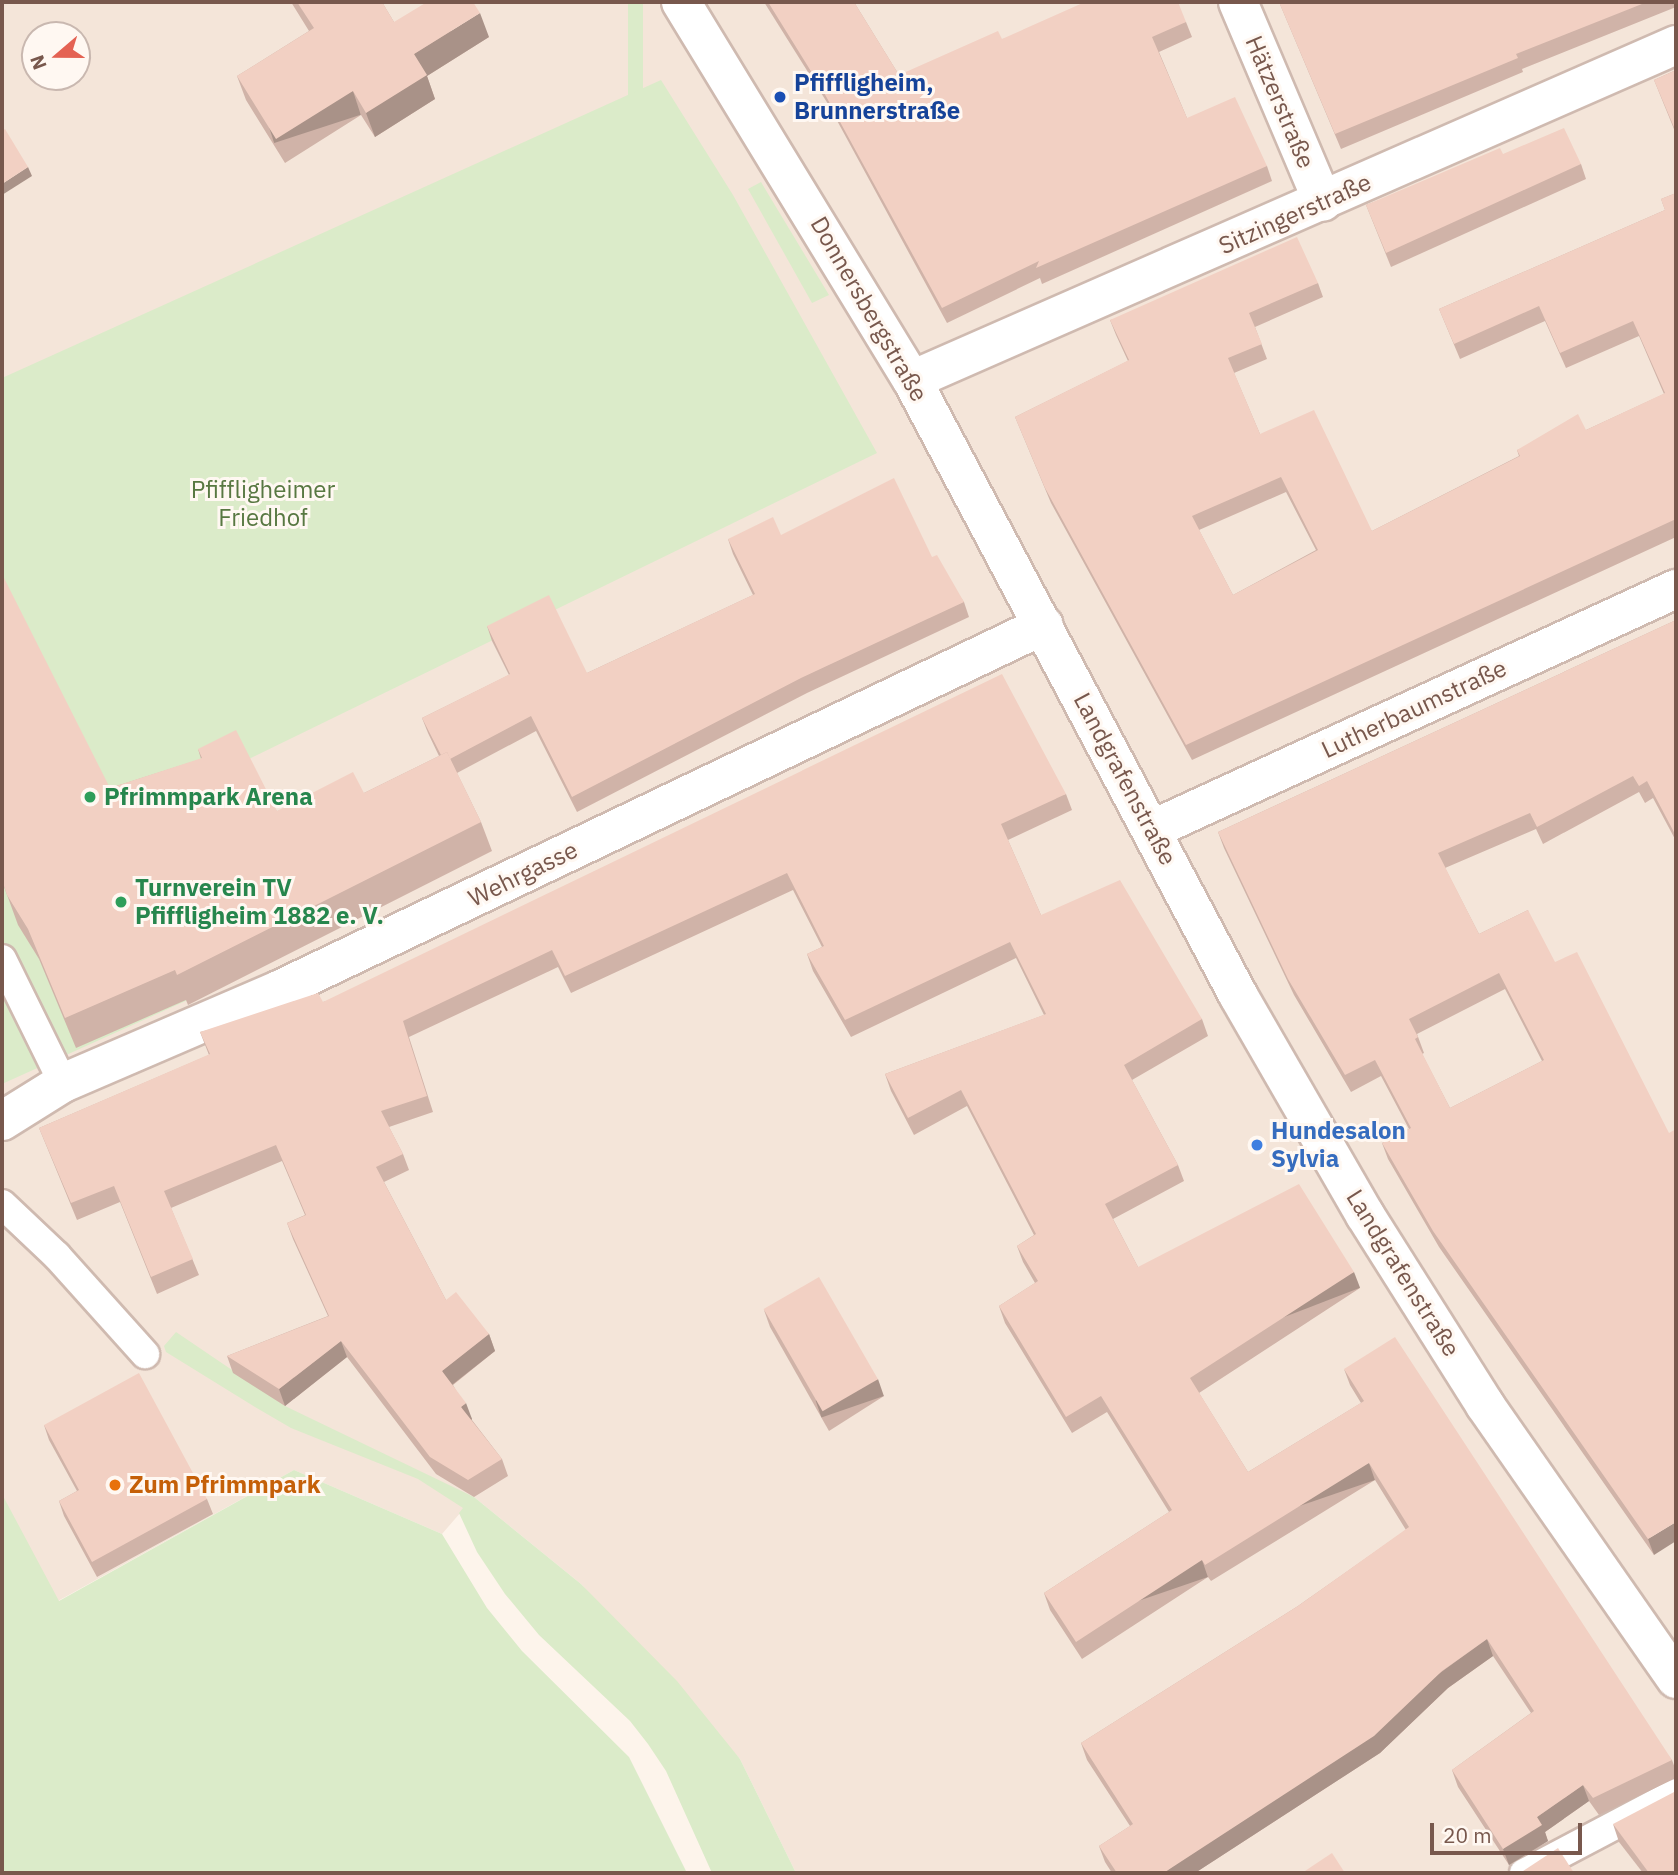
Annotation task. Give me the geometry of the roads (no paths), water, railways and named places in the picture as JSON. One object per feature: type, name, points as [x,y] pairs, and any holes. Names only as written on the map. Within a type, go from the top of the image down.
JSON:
[{"type":"street","name":"Donnersbergstraße","points":[[681,2],[912,380],[1044,625]]},
{"type":"street","name":"Hätzerstraße","points":[[1238,2],[1323,202]]},
{"type":"street","name":"Sitzingerstraße","points":[[912,380],[1676,45]]},
{"type":"street","name":"Lutherbaumstraße","points":[[1151,830],[1676,589]]},
{"type":"street","name":"Landgrafenstraße","points":[[1044,625],[1238,995],[1365,1215],[1485,1405],[1676,1679]]},
{"type":"street","name":"Wehrgasse","points":[[2,1121],[63,1083],[281,989],[1044,625]]},
{"type":"lane","points":[[2,959],[63,1083]]},
{"type":"lane","points":[[2,1204],[57,1256],[145,1354]]},
{"type":"lane","points":[[1524,1873],[1676,1793]]},
{"type":"place","name":"Pfiffligheim, Brunnerstraße","points":[[780,97]]},
{"type":"place","name":"Pfrimmpark Arena","points":[[90,797]]},
{"type":"place","name":"Turnverein TV Pfiffligheim 1882 e. V.","points":[[121,902]]},
{"type":"place","name":"Hundesalon Sylvia","points":[[1257,1145]]},
{"type":"place","name":"Zum Pfrimmpark","points":[[115,1485]]},
{"type":"park label","name":"Pfiffligheimer Friedhof","points":[[263,504]]}]
